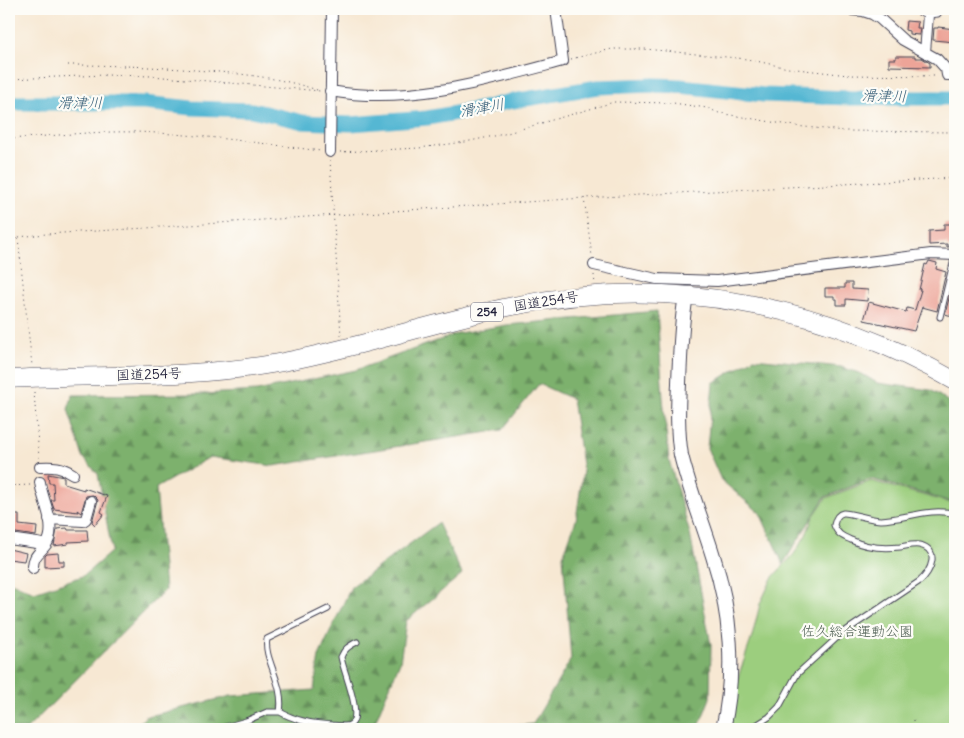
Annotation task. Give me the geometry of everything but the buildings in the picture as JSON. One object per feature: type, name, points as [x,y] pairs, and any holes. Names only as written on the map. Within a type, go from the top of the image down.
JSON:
[{"type":"highway","name":"国道254号","points":[[9,379],[153,374],[268,365],[342,350],[495,310],[557,299],[595,295],[641,294],[686,295],[743,303],[786,312],[875,341],[917,360],[955,381]]},
{"type":"street","points":[[330,151],[332,9]]},
{"type":"street","points":[[330,93],[396,95],[446,89],[486,82],[563,61],[556,9]]},
{"type":"street","points":[[838,9],[863,11],[872,14],[902,40],[937,59],[951,75]]},
{"type":"street","points":[[925,52],[928,15]]},
{"type":"street","points":[[594,265],[656,278],[717,281],[931,254],[955,255]]},
{"type":"street","points":[[686,295],[681,338],[678,431],[683,460],[714,558],[726,611],[729,632],[730,671],[723,729]]},
{"type":"street","points":[[40,467],[57,467],[65,469],[72,474]]},
{"type":"street","points":[[33,568],[35,556],[46,545],[50,537],[49,519],[41,495],[40,482]]},
{"type":"street","points":[[49,519],[83,521],[86,519],[91,501]]},
{"type":"street","points":[[9,539],[46,545]]},
{"type":"lane","points":[[909,9],[928,15],[938,14],[940,9]]},
{"type":"lane","points":[[940,317],[955,255]]},
{"type":"lane","points":[[750,729],[769,717],[779,707],[797,674],[841,634],[920,581],[930,572],[933,562],[931,553],[927,548],[918,545],[886,549],[859,544],[839,534],[834,525],[838,516],[841,513],[848,513],[880,520],[936,512],[955,514]]},
{"type":"lane","points":[[280,712],[279,683],[266,648],[267,639],[328,609]]},
{"type":"lane","points":[[218,729],[246,721],[266,712],[280,712],[292,719],[320,724],[347,726],[351,724],[355,719],[356,709],[341,657],[343,651],[357,642]]},
{"type":"path","points":[[563,61],[612,49],[645,49],[746,59],[788,68],[848,75],[951,75]]},
{"type":"path","points":[[9,79],[106,75],[152,76],[320,91],[282,79],[254,75],[127,64],[68,65]]},
{"type":"path","points":[[9,139],[86,133],[133,132],[220,137],[330,151],[410,149],[464,142],[504,134],[614,102],[673,102],[707,108],[719,113],[795,126],[844,131],[955,132]]},
{"type":"path","points":[[330,151],[342,350]]},
{"type":"path","points":[[9,238],[584,198],[955,178]]},
{"type":"path","points":[[584,198],[594,265],[595,295]]},
{"type":"path","points":[[18,237],[33,378],[40,467]]},
{"type":"path","points":[[9,486],[40,482]]},
{"type":"path","points":[[908,729],[916,717]]},
{"type":"green space","points":[[657,311],[669,460],[690,534],[711,645],[710,698],[698,729],[478,729],[533,724],[571,659],[563,556],[576,520],[583,471],[572,399],[539,384],[502,430],[273,466],[210,457],[156,488],[165,590],[27,729],[9,729],[9,581],[34,592],[83,576],[112,551],[98,474],[83,457],[68,409],[73,395],[203,394],[257,391],[356,370],[459,333],[507,325]]},
{"type":"green space","points":[[754,358],[841,367],[862,374],[877,383],[931,390],[955,406],[955,503],[871,479],[825,497],[783,564],[760,513],[721,480],[707,448],[713,383]]},
{"type":"green space","name":"佐久総合運動公園","points":[[871,481],[955,504],[955,729],[730,729],[736,683],[752,637],[760,604],[772,578],[794,554],[806,535],[813,517],[826,498]]},
{"type":"green space","points":[[438,523],[462,574],[406,621],[400,662],[372,729],[133,729],[145,717],[231,696],[314,690],[319,656],[351,587]]},
{"type":"waterway","name":"滑津川","points":[[9,103],[144,103],[192,108],[252,110],[303,122],[351,124],[427,118],[598,87],[654,85],[764,95],[850,98],[955,98]]}]
